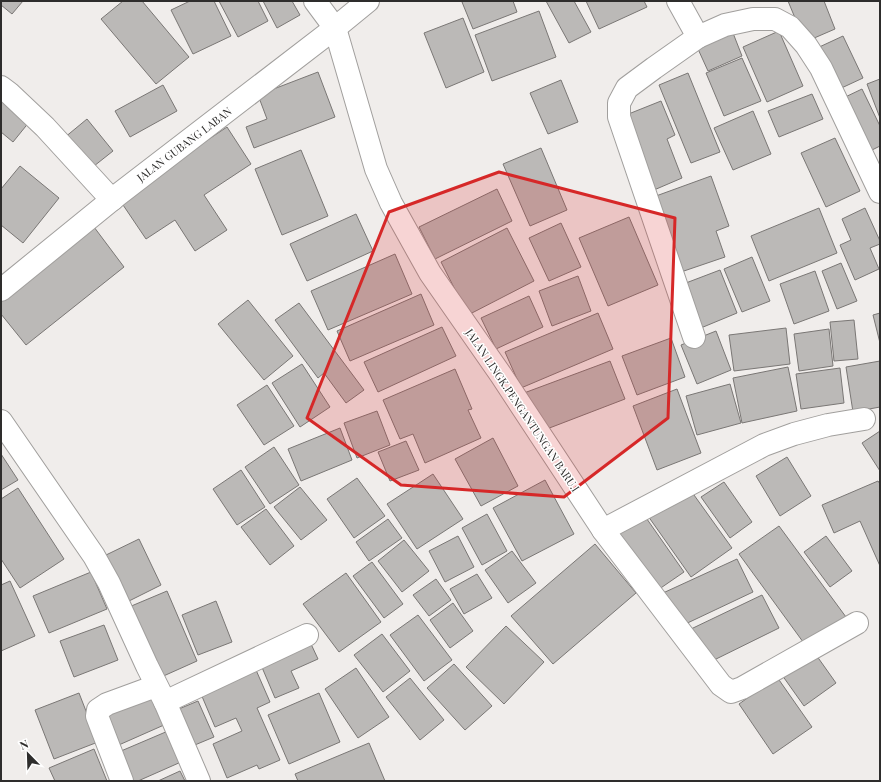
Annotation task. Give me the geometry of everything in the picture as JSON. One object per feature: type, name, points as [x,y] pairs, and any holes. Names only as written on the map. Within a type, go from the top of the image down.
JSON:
[{"type":"street","points":[[315,1],[335,28]]},
{"type":"street","name":"JALAN GUBANG LABAN","points":[[1,290],[112,200],[368,1]]},
{"type":"street","points":[[678,1],[698,37]]},
{"type":"street","points":[[694,337],[619,117],[619,103],[627,88],[698,37],[725,25],[753,19],[775,19],[790,27],[806,45],[821,68],[879,186]]},
{"type":"street","name":"JALAN LINGK.PENGANTUNGAN BARU.I","points":[[335,28],[376,169],[391,203],[430,273],[501,375],[603,530],[721,685],[731,692],[742,688],[857,623]]},
{"type":"street","points":[[1,87],[9,92],[44,127],[112,200]]},
{"type":"street","points":[[603,530],[764,445],[794,434],[828,425],[864,419]]},
{"type":"street","points":[[1,421],[94,556],[109,583],[161,694],[199,781]]},
{"type":"street","points":[[122,781],[97,716],[98,710],[107,704],[161,694],[307,635]]},
{"type":"highlighted area","points":[[499,172],[675,218],[668,418],[564,497],[401,485],[307,418],[389,212]]},
{"type":"building","points":[[1,1],[23,1],[12,14],[1,5]]},
{"type":"building","points":[[123,1],[142,1],[189,57],[156,84],[101,19]]},
{"type":"building","points":[[190,1],[214,1],[231,36],[193,54],[171,10]]},
{"type":"building","points":[[219,1],[258,1],[268,21],[238,37]]},
{"type":"building","points":[[263,1],[292,1],[300,15],[277,28]]},
{"type":"building","points":[[513,1],[517,12],[473,29],[462,2]]},
{"type":"building","points":[[546,1],[574,1],[591,32],[569,43]]},
{"type":"building","points":[[586,1],[644,1],[647,7],[599,29]]},
{"type":"building","points":[[788,1],[824,1],[835,29],[805,42]]},
{"type":"building","points":[[539,11],[556,57],[492,81],[475,35]]},
{"type":"building","points":[[463,18],[484,72],[446,88],[424,33]]},
{"type":"building","points":[[779,31],[803,86],[767,102],[743,47]]},
{"type":"building","points":[[733,33],[742,56],[708,71],[698,49]]},
{"type":"building","points":[[843,36],[863,78],[835,91],[815,49]]},
{"type":"building","points":[[742,58],[761,101],[724,116],[706,73]]},
{"type":"building","points":[[318,72],[335,117],[254,148],[246,127],[267,119],[258,95]]},
{"type":"building","points":[[688,73],[720,152],[691,163],[659,85]]},
{"type":"building","points":[[880,79],[880,118],[867,84]]},
{"type":"building","points":[[561,80],[578,122],[548,134],[530,93]]},
{"type":"building","points":[[163,85],[177,111],[130,137],[115,111]]},
{"type":"building","points":[[862,89],[880,126],[880,146],[866,153],[839,100]]},
{"type":"building","points":[[812,94],[823,119],[779,137],[768,111]]},
{"type":"building","points":[[1,97],[30,121],[13,142],[1,132]]},
{"type":"building","points":[[661,101],[675,135],[667,139],[682,178],[654,190],[621,117]]},
{"type":"building","points":[[753,111],[771,154],[733,170],[714,128]]},
{"type":"building","points":[[87,119],[113,151],[89,170],[64,138]]},
{"type":"building","points":[[227,127],[251,164],[204,195],[227,230],[195,251],[175,220],[146,239],[119,199]]},
{"type":"building","points":[[835,138],[860,191],[826,207],[801,153]]},
{"type":"building","points":[[541,148],[567,210],[530,226],[503,164]]},
{"type":"building","points":[[301,150],[328,216],[282,235],[255,169]]},
{"type":"building","points":[[20,166],[59,198],[23,243],[1,225],[1,189]]},
{"type":"building","points":[[711,176],[729,226],[716,231],[725,257],[678,273],[656,196]]},
{"type":"building","points":[[497,189],[512,221],[435,259],[419,227]]},
{"type":"building","points":[[819,208],[837,253],[769,281],[751,236]]},
{"type":"building","points":[[865,208],[880,241],[880,244],[870,248],[879,269],[855,280],[840,245],[851,240],[842,219]]},
{"type":"building","points":[[356,214],[373,251],[307,281],[290,244]]},
{"type":"building","points":[[629,217],[658,285],[608,306],[579,238]]},
{"type":"building","points":[[561,223],[581,267],[549,281],[529,238]]},
{"type":"building","points":[[94,227],[124,267],[26,345],[1,314],[1,300]]},
{"type":"building","points":[[507,228],[534,281],[468,315],[441,262]]},
{"type":"building","points":[[395,254],[412,294],[328,330],[311,291]]},
{"type":"building","points":[[752,257],[770,301],[742,312],[724,269]]},
{"type":"building","points":[[841,263],[857,301],[837,309],[822,271]]},
{"type":"building","points":[[720,270],[737,313],[696,330],[678,286]]},
{"type":"building","points":[[815,271],[829,311],[794,324],[780,284]]},
{"type":"building","points":[[578,276],[591,311],[552,326],[539,291]]},
{"type":"building","points":[[421,294],[434,325],[350,361],[337,331]]},
{"type":"building","points":[[529,296],[543,327],[496,349],[481,318]]},
{"type":"building","points":[[248,300],[293,356],[264,380],[218,324]]},
{"type":"building","points":[[299,303],[364,390],[346,403],[324,373],[318,378],[275,320]]},
{"type":"building","points":[[598,313],[613,349],[521,388],[505,352]]},
{"type":"building","points":[[880,313],[880,343],[873,315]]},
{"type":"building","points":[[854,320],[858,359],[834,361],[830,322]]},
{"type":"building","points":[[442,327],[456,356],[378,392],[364,362]]},
{"type":"building","points":[[786,328],[790,364],[734,371],[729,335]]},
{"type":"building","points":[[829,329],[833,366],[799,371],[794,334]]},
{"type":"building","points":[[716,331],[731,370],[697,384],[681,345]]},
{"type":"building","points":[[671,338],[685,377],[637,395],[622,356]]},
{"type":"building","points":[[610,361],[625,399],[539,432],[524,393]]},
{"type":"building","points":[[880,361],[880,407],[853,412],[846,367]]},
{"type":"building","points":[[302,364],[330,407],[300,427],[272,383]]},
{"type":"building","points":[[788,367],[797,411],[742,423],[733,378]]},
{"type":"building","points":[[840,368],[844,403],[801,409],[796,374]]},
{"type":"building","points":[[455,369],[472,409],[468,410],[481,438],[425,463],[413,434],[400,439],[383,400]]},
{"type":"building","points":[[730,384],[741,423],[697,435],[686,396]]},
{"type":"building","points":[[267,385],[294,426],[264,445],[237,405]]},
{"type":"building","points":[[677,389],[701,453],[657,470],[633,406]]},
{"type":"building","points":[[377,411],[390,445],[357,458],[344,423]]},
{"type":"building","points":[[340,428],[352,460],[301,481],[288,449]]},
{"type":"building","points":[[880,431],[880,471],[862,443]]},
{"type":"building","points":[[493,438],[518,486],[481,506],[455,459]]},
{"type":"building","points":[[406,441],[419,470],[390,481],[378,452]]},
{"type":"building","points":[[274,447],[299,485],[270,504],[245,467]]},
{"type":"building","points":[[1,454],[18,480],[1,490]]},
{"type":"building","points":[[787,457],[811,496],[780,516],[756,476]]},
{"type":"building","points":[[241,470],[265,507],[237,525],[213,489]]},
{"type":"building","points":[[433,474],[463,519],[417,549],[387,504]]},
{"type":"building","points":[[357,478],[385,516],[354,538],[327,499]]},
{"type":"building","points":[[545,480],[574,534],[522,561],[493,508]]},
{"type":"building","points":[[878,481],[880,484],[880,566],[860,521],[834,533],[822,505]]},
{"type":"building","points":[[724,482],[752,522],[730,538],[701,497]]},
{"type":"building","points":[[300,487],[327,520],[301,540],[274,507]]},
{"type":"building","points":[[18,488],[64,559],[20,588],[1,559],[1,499]]},
{"type":"building","points":[[689,488],[732,548],[691,577],[648,516]]},
{"type":"building","points":[[266,509],[294,546],[270,565],[241,527]]},
{"type":"building","points":[[642,512],[684,572],[652,594],[611,535]]},
{"type":"building","points":[[487,514],[507,551],[482,565],[462,528]]},
{"type":"building","points":[[388,519],[402,538],[369,561],[356,542]]},
{"type":"building","points":[[779,526],[846,617],[806,646],[739,554]]},
{"type":"building","points":[[458,536],[474,567],[445,582],[429,551]]},
{"type":"building","points":[[826,536],[852,571],[830,587],[804,552]]},
{"type":"building","points":[[139,539],[161,585],[129,601],[106,555]]},
{"type":"building","points":[[404,540],[429,571],[402,592],[378,561]]},
{"type":"building","points":[[595,544],[636,593],[553,664],[511,616]]},
{"type":"building","points":[[512,551],[536,583],[508,603],[485,570]]},
{"type":"building","points":[[737,559],[753,592],[679,627],[663,593]]},
{"type":"building","points":[[372,562],[403,604],[384,618],[353,576]]},
{"type":"building","points":[[91,572],[107,609],[49,633],[33,596]]},
{"type":"building","points":[[346,573],[381,622],[339,652],[303,604]]},
{"type":"building","points":[[477,574],[492,598],[464,614],[450,589]]},
{"type":"building","points":[[436,579],[451,600],[429,616],[413,595]]},
{"type":"building","points":[[10,581],[35,636],[1,651],[1,585]]},
{"type":"building","points":[[167,591],[197,661],[159,678],[129,607]]},
{"type":"building","points":[[762,595],[779,628],[708,663],[691,629]]},
{"type":"building","points":[[216,601],[232,642],[198,655],[182,615]]},
{"type":"building","points":[[453,603],[473,631],[450,648],[430,620]]},
{"type":"building","points":[[418,615],[452,660],[424,681],[390,635]]},
{"type":"building","points":[[104,625],[118,660],[74,677],[60,641]]},
{"type":"building","points":[[506,626],[544,662],[504,704],[466,667]]},
{"type":"building","points":[[382,634],[410,671],[383,692],[354,655]]},
{"type":"building","points":[[311,644],[318,659],[291,671],[299,688],[275,698],[261,665]]},
{"type":"building","points":[[814,652],[836,683],[804,706],[782,675]]},
{"type":"building","points":[[454,664],[492,706],[465,730],[427,688]]},
{"type":"building","points":[[356,668],[389,717],[358,738],[325,689]]},
{"type":"building","points":[[256,670],[270,702],[257,708],[280,760],[259,769],[257,765],[227,778],[213,744],[242,731],[236,718],[215,727],[201,694]]},
{"type":"building","points":[[777,677],[812,727],[773,754],[739,704]]},
{"type":"building","points":[[410,678],[444,720],[420,740],[386,697]]},
{"type":"building","points":[[79,693],[98,742],[54,759],[35,710]]},
{"type":"building","points":[[319,693],[340,742],[289,764],[268,715]]},
{"type":"building","points":[[151,695],[164,725],[112,748],[99,717]]},
{"type":"building","points":[[198,701],[214,737],[190,747],[174,711]]},
{"type":"building","points":[[168,731],[181,762],[138,781],[126,781],[114,754]]},
{"type":"building","points":[[369,743],[385,781],[298,781],[295,774]]},
{"type":"building","points":[[94,749],[107,781],[55,781],[49,768]]},
{"type":"building","points":[[180,771],[185,781],[158,781]]}]
